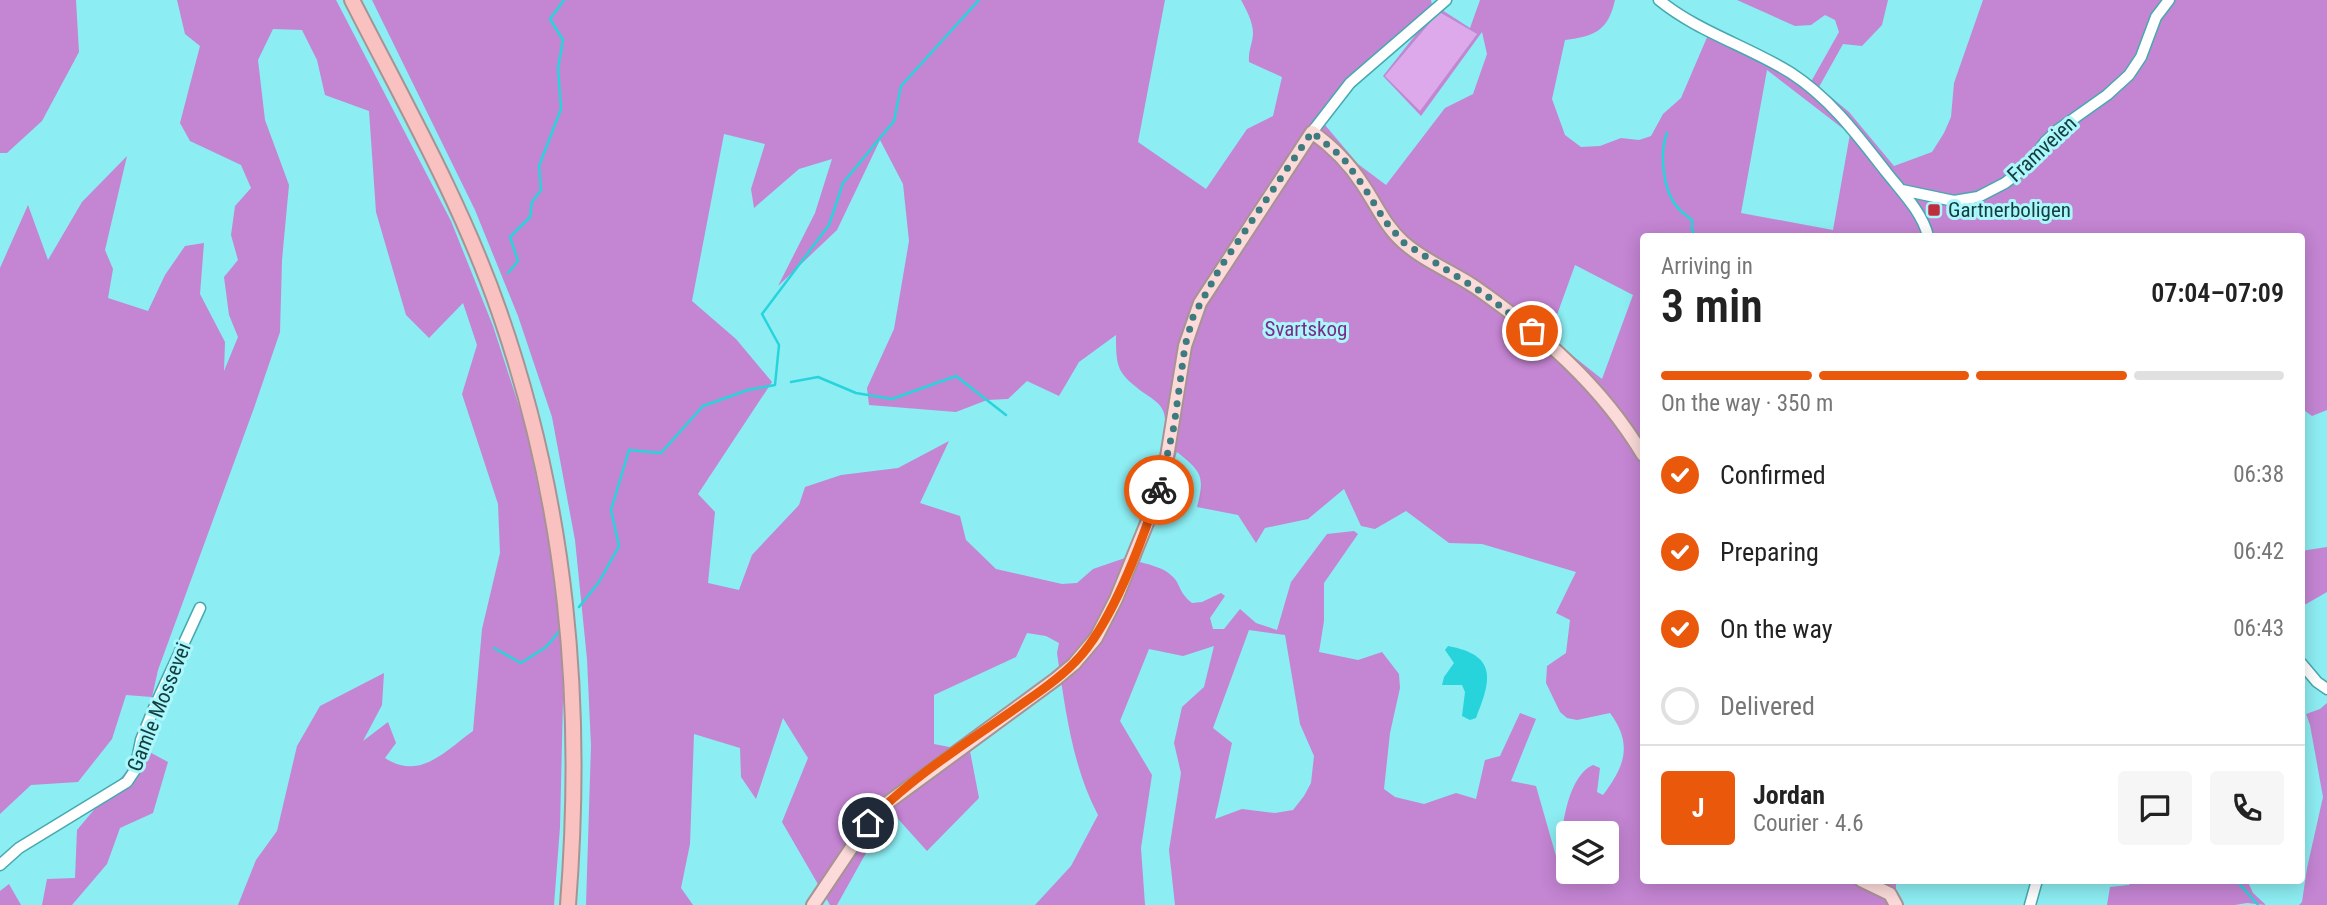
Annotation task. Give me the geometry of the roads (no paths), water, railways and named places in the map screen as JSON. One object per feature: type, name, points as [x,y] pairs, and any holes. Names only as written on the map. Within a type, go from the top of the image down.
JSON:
[{"type":"highway","points":[[352,0],[439,169],[479,261],[518,369],[542,463],[558,548],[571,656],[574,785],[568,905]]},
{"type":"highway","points":[[360,0],[460,197],[490,268],[519,345],[550,460],[573,599],[581,696],[581,784],[575,905]]},
{"type":"main road","points":[[813,905],[858,837],[884,806],[1056,679],[1074,664],[1096,638],[1116,599],[1161,482],[1174,426],[1185,346],[1193,317],[1220,268],[1312,132],[1343,158],[1385,221],[1403,242],[1486,295],[1570,362],[1600,394],[1640,451]]},
{"type":"main road","points":[[1870,884],[1891,894],[1896,905]]},
{"type":"street","points":[[1312,132],[1350,83],[1446,0]]},
{"type":"street","points":[[1659,0],[1788,72],[1814,90],[1849,124],[1901,190],[1927,233]]},
{"type":"street","name":"Framveien","points":[[1901,190],[1954,201],[1978,197],[2005,184],[2031,163],[2045,142],[2066,123],[2107,95],[2129,75],[2141,57],[2156,17],[2169,0]]},
{"type":"street","name":"Gamle Mossevei","points":[[0,865],[19,848],[133,776],[141,740],[200,608]]},
{"type":"street","points":[[2305,668],[2316,682],[2327,689]]},
{"type":"street","points":[[2030,905],[2036,884]]},
{"type":"water","points":[[1448,646],[1464,650],[1483,662],[1487,680],[1476,718],[1470,720],[1462,716],[1465,692],[1462,685],[1442,685],[1454,663],[1445,650]]},
{"type":"waterway","points":[[508,273],[518,261],[510,237],[530,217],[532,202],[541,190],[539,166],[561,109],[558,68],[563,40],[550,19],[564,0]]},
{"type":"waterway","points":[[579,607],[599,582],[619,546],[611,510],[629,450],[661,453],[703,406],[748,390],[775,385],[779,345],[762,314],[829,225],[843,183],[894,121],[901,86],[979,0]]},
{"type":"waterway","points":[[1667,133],[1663,151],[1666,183],[1674,202],[1692,220],[1694,233]]},
{"type":"waterway","points":[[791,382],[818,377],[856,393],[892,399],[956,376],[1006,415]]},
{"type":"waterway","points":[[494,648],[521,663],[546,647],[562,628]]},
{"type":"waterway","points":[[2240,884],[2258,905]]},
{"type":"place","name":"Gartnerboligen","points":[[1934,210]]},
{"type":"park label","name":"Svartskog","points":[[1306,329]]}]
